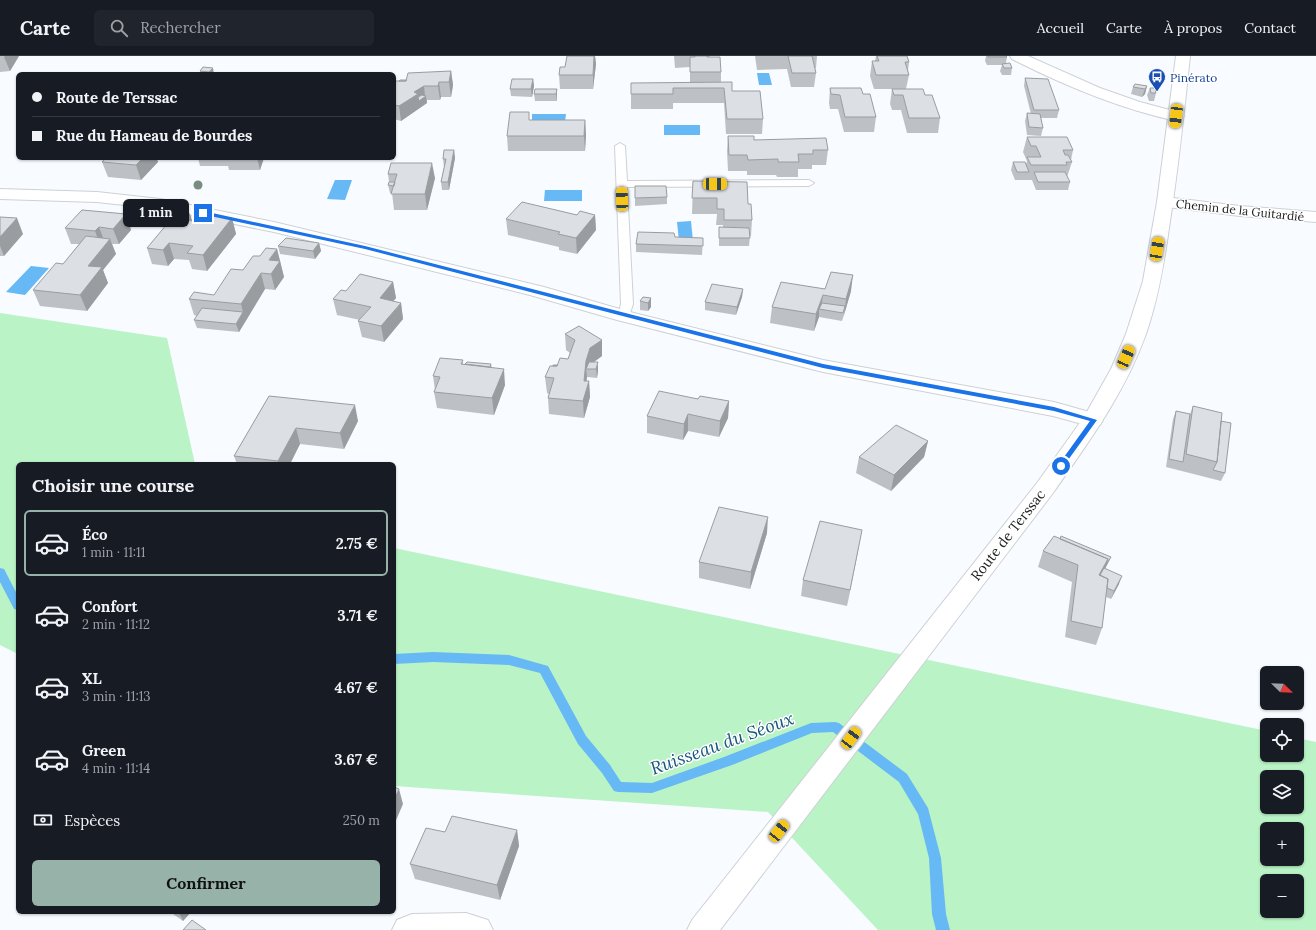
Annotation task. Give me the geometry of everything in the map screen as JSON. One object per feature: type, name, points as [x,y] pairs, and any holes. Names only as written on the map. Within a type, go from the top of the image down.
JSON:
[{"type":"street","points":[[1017,56],[1080,86],[1154,112],[1176,116]]},
{"type":"street","name":"Route de Terssac","points":[[702,930],[1045,488],[1094,420],[1121,369],[1136,334],[1152,281],[1165,202],[1183,56]]},
{"type":"street","points":[[0,194],[97,196],[160,204],[365,248],[537,291],[624,316],[823,366],[1054,409],[1094,420]]},
{"type":"street","name":"Chemin de la Guitardié","points":[[1165,202],[1240,211],[1316,217]]},
{"type":"street","points":[[407,930],[412,928],[466,927],[478,930]]},
{"type":"lane","points":[[620,146],[627,304],[624,316]]},
{"type":"lane","points":[[622,184],[809,183]]},
{"type":"green space","points":[[0,313],[167,338],[195,462],[16,462],[16,653],[0,645]]},
{"type":"green space","points":[[396,548],[1260,730],[1260,762],[1304,762],[1304,739],[1316,742],[1316,930],[878,930],[768,812],[396,786]]},
{"type":"water","points":[[757,73],[769,73],[772,85],[759,85]]},
{"type":"water","points":[[532,114],[566,114],[565,122],[532,122]]},
{"type":"water","points":[[664,125],[700,125],[700,135],[664,135]]},
{"type":"water","points":[[335,180],[352,180],[345,200],[327,199]]},
{"type":"water","points":[[545,190],[582,190],[582,201],[544,201]]},
{"type":"water","points":[[691,221],[693,241],[679,241],[677,222]]},
{"type":"water","points":[[31,266],[49,268],[25,295],[6,292]]},
{"type":"building","points":[[567,56],[594,56],[593,75],[559,75],[560,67],[565,67]]},
{"type":"building","points":[[788,56],[812,56],[816,73],[792,73]]},
{"type":"building","points":[[877,56],[907,56],[909,62],[905,62],[909,75],[876,75],[872,61],[879,61]]},
{"type":"building","points":[[1006,56],[1007,57],[988,57]]},
{"type":"building","points":[[690,57],[720,57],[721,72],[690,72]]},
{"type":"building","points":[[1010,63],[1012,68],[1004,68],[1002,64]]},
{"type":"building","points":[[203,67],[213,68],[209,72],[200,71]]},
{"type":"building","points":[[451,71],[449,82],[439,82],[438,86],[424,86],[414,92],[418,94],[399,106],[396,105],[396,81],[406,81],[408,73]]},
{"type":"building","points":[[1025,78],[1048,79],[1059,110],[1034,110]]},
{"type":"building","points":[[512,79],[533,79],[531,89],[510,89]]},
{"type":"building","points":[[732,82],[732,91],[760,91],[763,119],[727,119],[724,88],[673,88],[673,94],[631,94],[631,83]]},
{"type":"building","points":[[1135,84],[1147,86],[1145,89],[1133,87]]},
{"type":"building","points":[[830,88],[861,88],[863,94],[870,94],[876,117],[845,117],[840,95],[831,94]]},
{"type":"building","points":[[1150,88],[1155,88],[1156,93],[1151,93]]},
{"type":"building","points":[[535,89],[557,89],[556,94],[534,94]]},
{"type":"building","points":[[892,89],[923,89],[925,95],[932,95],[940,118],[909,118],[903,95],[894,95]]},
{"type":"building","points":[[422,95],[426,96],[419,101],[418,97]]},
{"type":"building","points":[[510,112],[529,112],[529,120],[585,120],[584,136],[507,136]]},
{"type":"building","points":[[1027,113],[1040,114],[1043,128],[1029,127]]},
{"type":"building","points":[[728,136],[754,136],[754,140],[826,138],[828,150],[813,150],[813,154],[798,154],[799,162],[778,162],[778,159],[748,160],[747,155],[729,155]]},
{"type":"building","points":[[1027,137],[1067,137],[1073,150],[1063,150],[1065,155],[1068,155],[1072,162],[1066,162],[1067,165],[1031,165],[1027,157],[1041,157],[1036,146],[1031,146]]},
{"type":"building","points":[[444,150],[454,150],[448,182],[441,182],[446,159],[443,159]]},
{"type":"building","points":[[104,160],[141,160],[136,165],[102,162]]},
{"type":"building","points":[[1013,162],[1025,162],[1029,172],[1017,172]]},
{"type":"building","points":[[391,163],[432,163],[425,194],[391,194],[397,174],[388,174]]},
{"type":"building","points":[[1034,172],[1065,172],[1070,182],[1038,182]]},
{"type":"building","points":[[693,181],[747,182],[748,204],[751,204],[752,220],[724,220],[724,209],[717,209],[717,198],[692,198]]},
{"type":"building","points":[[389,182],[395,182],[394,186],[388,185]]},
{"type":"building","points":[[635,186],[666,186],[667,197],[635,198]]},
{"type":"building","points":[[522,202],[577,215],[580,211],[595,215],[576,238],[558,234],[560,232],[506,219]]},
{"type":"building","points":[[82,210],[126,214],[113,229],[99,227],[95,231],[65,228]]},
{"type":"building","points":[[177,212],[190,214],[185,220],[208,223],[214,216],[232,218],[203,255],[187,253],[193,246],[169,243],[163,250],[147,248]]},
{"type":"building","points":[[0,217],[17,218],[0,237]]},
{"type":"building","points":[[719,227],[749,228],[750,238],[719,238]]},
{"type":"building","points":[[638,232],[674,233],[675,237],[703,238],[703,246],[636,244]]},
{"type":"building","points":[[86,236],[110,239],[88,266],[102,267],[80,295],[33,290],[56,263],[63,264]]},
{"type":"building","points":[[286,238],[319,243],[313,251],[278,246]]},
{"type":"building","points":[[266,248],[277,249],[269,260],[280,261],[271,274],[261,273],[241,304],[189,299],[194,292],[214,295],[231,269],[243,270],[253,256],[260,256]]},
{"type":"building","points":[[831,272],[853,275],[846,299],[823,295],[816,314],[772,307],[781,282],[825,289]]},
{"type":"building","points":[[360,274],[393,282],[380,298],[401,303],[381,326],[358,321],[371,307],[333,299],[341,290],[346,291]]},
{"type":"building","points":[[712,284],[743,289],[737,307],[705,302]]},
{"type":"building","points":[[643,297],[651,298],[648,303],[640,301]]},
{"type":"building","points":[[822,303],[845,306],[843,313],[819,309]]},
{"type":"building","points":[[202,308],[243,312],[236,324],[194,320]]},
{"type":"building","points":[[579,326],[602,340],[590,348],[586,361],[584,381],[589,381],[583,401],[548,398],[554,378],[545,377],[550,366],[557,366],[560,358],[568,359],[575,340],[565,334]]},
{"type":"building","points":[[440,358],[463,360],[461,364],[504,369],[492,398],[434,392],[440,377],[433,376]]},
{"type":"building","points":[[467,362],[491,364],[490,367],[465,364]]},
{"type":"building","points":[[589,362],[598,362],[596,369],[586,369]]},
{"type":"building","points":[[659,391],[698,399],[700,396],[729,401],[720,421],[688,414],[684,424],[647,416]]},
{"type":"building","points":[[269,396],[355,405],[340,433],[296,428],[278,461],[234,456]]},
{"type":"building","points":[[1193,406],[1222,413],[1217,462],[1186,454]]},
{"type":"building","points":[[1176,411],[1190,414],[1183,462],[1169,459]]},
{"type":"building","points":[[1221,421],[1231,423],[1225,473],[1213,470],[1217,462]]},
{"type":"building","points":[[896,425],[928,441],[894,475],[859,457]]},
{"type":"building","points":[[719,507],[768,517],[751,572],[699,562]]},
{"type":"building","points":[[820,521],[862,530],[850,590],[803,580]]},
{"type":"building","points":[[1054,536],[1108,559],[1099,575],[1108,579],[1102,628],[1071,621],[1078,565],[1043,551]]},
{"type":"building","points":[[1061,536],[1111,557],[1105,566],[1108,559],[1060,539]]},
{"type":"building","points":[[1104,568],[1122,576],[1114,591],[1107,588],[1108,579],[1100,575]]},
{"type":"building","points":[[396,788],[399,789],[396,796]]},
{"type":"building","points":[[452,816],[517,830],[497,885],[410,864],[426,828],[445,832]]},
{"type":"building","points":[[192,920],[206,930],[183,930]]},
{"type":"waterway","name":"Ruisseau du Séoux","points":[[0,572],[16,602]]},
{"type":"waterway","name":"Ruisseau du Séoux","points":[[396,659],[433,657],[509,660],[544,669],[582,740],[606,769],[618,787],[652,788],[728,761],[811,728],[835,727],[903,778],[924,812],[935,858],[939,914],[943,930]]},
{"type":"place","name":"Pinérato","points":[[1157,92]]},
{"type":"route","points":[[203,213],[274,227],[365,248],[537,291],[624,316],[823,366],[1054,409],[1094,420],[1061,466]]}]
